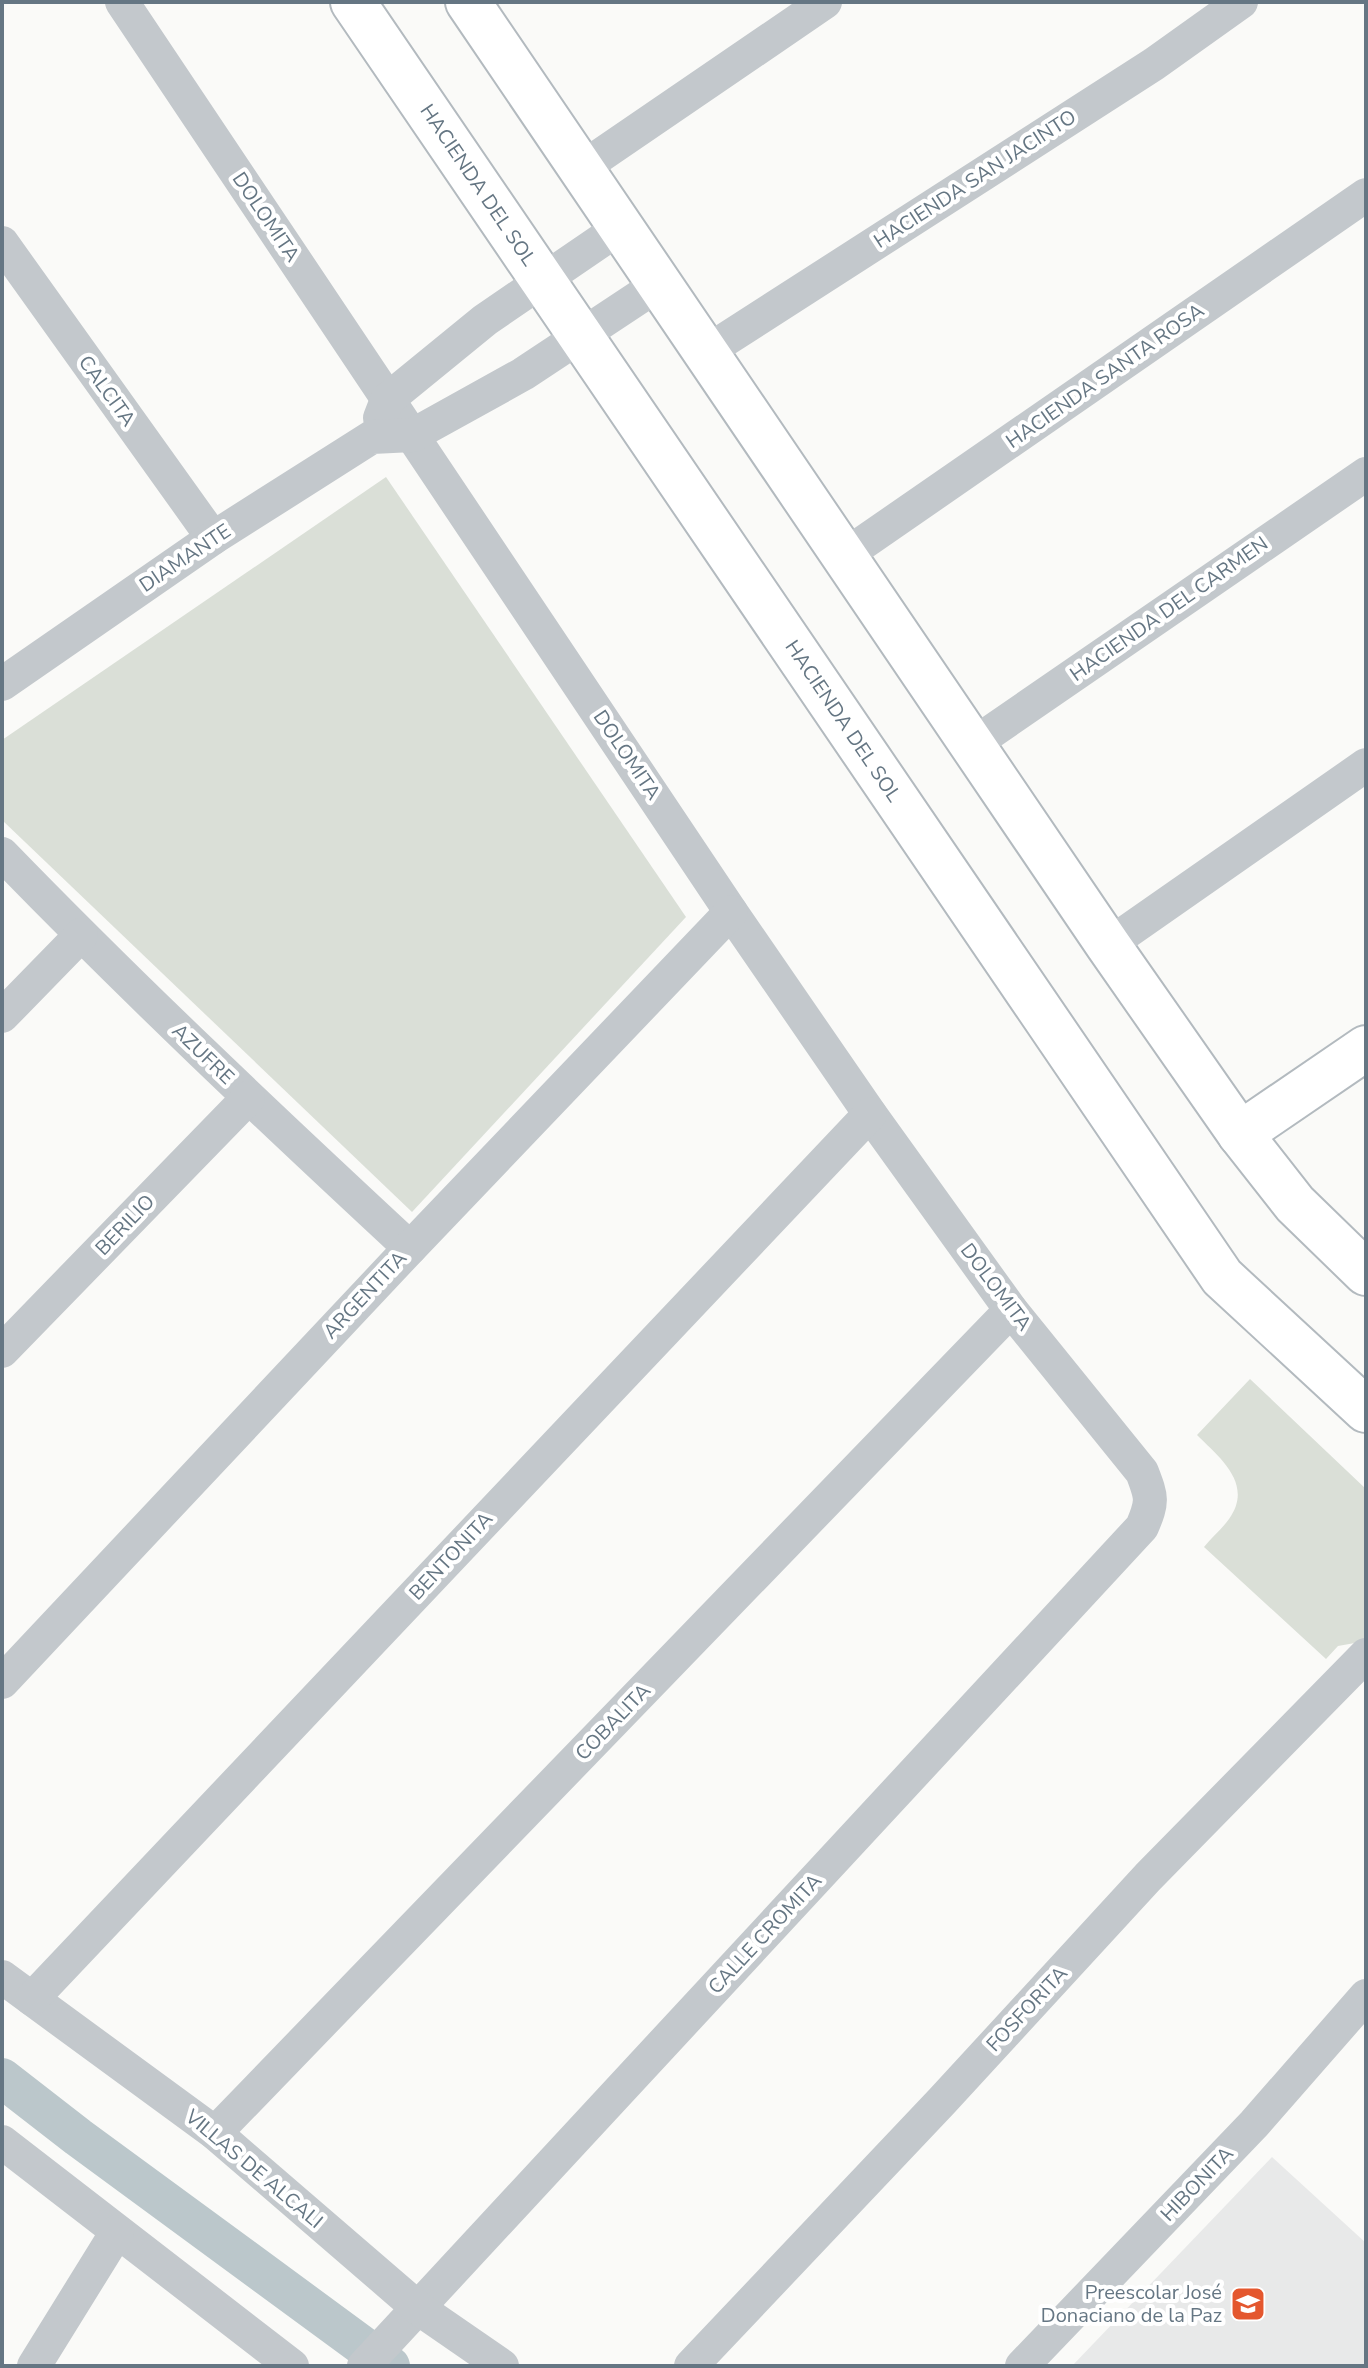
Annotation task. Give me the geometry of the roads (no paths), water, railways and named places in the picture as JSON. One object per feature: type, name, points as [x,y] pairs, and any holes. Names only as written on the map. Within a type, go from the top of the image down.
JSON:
[{"type":"street","name":"DOLOMITA","points":[[122,2],[731,912],[870,1114],[1011,1310],[1142,1472],[1150,1494]]},
{"type":"street","name":"HACIENDA DEL SOL","points":[[353,2],[1222,1277],[1366,1410]]},
{"type":"street","points":[[468,2],[1108,945],[1240,1134],[1295,1204],[1366,1273]]},
{"type":"street","points":[[582,168],[825,2]]},
{"type":"street","name":"HACIENDA SAN JACINTO","points":[[706,352],[1154,64],[1241,2]]},
{"type":"street","name":"HACIENDA SANTA ROSA","points":[[844,556],[1366,195]]},
{"type":"street","points":[[372,437],[387,400],[485,320],[621,227]]},
{"type":"street","name":"CALCITA","points":[[2,243],[213,538]]},
{"type":"street","points":[[413,435],[523,374],[659,284]]},
{"type":"street","name":"DIAMANTE","points":[[6,673],[372,437],[413,435]]},
{"type":"street","name":"HACIENDA DEL CARMEN","points":[[972,745],[1366,474]]},
{"type":"street","points":[[1108,945],[1366,765]]},
{"type":"street","name":"AZUFRE","points":[[2,854],[248,1098],[410,1248]]},
{"type":"street","name":"ARGENTITA","points":[[2,1682],[731,912]]},
{"type":"street","points":[[2,1016],[81,935]]},
{"type":"street","points":[[1240,1134],[1366,1048]]},
{"type":"street","name":"BERILIO","points":[[2,1351],[248,1098]]},
{"type":"street","name":"BENTONITA","points":[[32,1999],[870,1114]]},
{"type":"street","name":"COBALITA","points":[[215,2133],[1011,1310]]},
{"type":"street","name":"CALLE CROMITA","points":[[364,2366],[1142,1527],[1150,1506],[1150,1494]]},
{"type":"street","name":"FOSFORITA","points":[[691,2366],[942,2101],[1148,1877],[1366,1655]]},
{"type":"street","name":"VILLAS DE ALCALI","points":[[2,1977],[215,2133],[411,2315],[502,2366]]},
{"type":"street","name":"HIBONITA","points":[[1022,2366],[1254,2124],[1366,1996]]},
{"type":"street","points":[[2,2142],[292,2366]]},
{"type":"street","points":[[34,2366],[117,2232]]},
{"type":"waterway","points":[[2,2078],[390,2366]]},
{"type":"place","name":"Preescolar José Donaciano de la Paz","points":[[1248,2304]]}]
